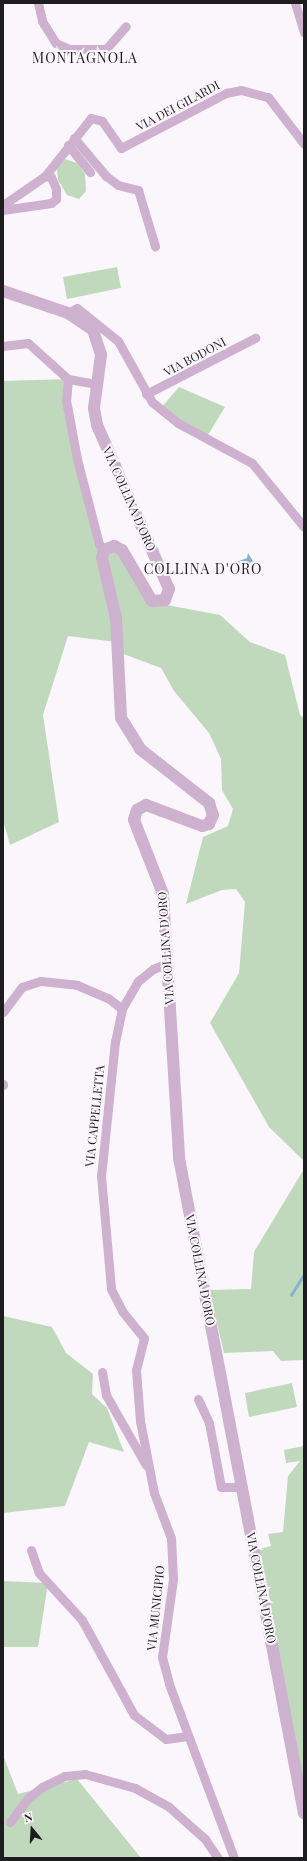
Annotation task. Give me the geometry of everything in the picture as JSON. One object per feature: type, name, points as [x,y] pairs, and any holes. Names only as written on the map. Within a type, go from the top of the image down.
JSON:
[{"type":"street","points":[[38,3],[42,21],[56,43],[69,49],[108,52],[126,26]]},
{"type":"street","points":[[295,3],[304,33]]},
{"type":"street","name":"VIA DEI GILARDI","points":[[3,205],[45,176],[71,141],[95,118],[102,121],[118,146],[126,147],[226,94],[249,90],[272,101],[304,144]]},
{"type":"street","points":[[71,141],[90,172]]},
{"type":"street","points":[[71,141],[111,180],[138,190],[155,246]]},
{"type":"street","points":[[3,210],[42,206],[55,200],[56,189],[51,178],[45,176]]},
{"type":"street","name":"VIA COLLINA D'ORO","points":[[3,291],[68,313],[82,320],[98,339],[101,355],[96,384],[97,425],[169,589],[165,600],[156,603],[149,598],[122,550],[114,546],[104,550],[102,558],[116,618],[121,718],[140,749],[209,803],[213,815],[209,824],[202,826],[153,806],[140,807],[135,814],[135,825],[162,886],[168,963],[174,1130],[304,1813]]},
{"type":"street","points":[[68,313],[77,308],[118,341],[146,394],[178,423],[252,463],[304,527]]},
{"type":"street","name":"VIA BODONI","points":[[146,394],[254,338]]},
{"type":"street","points":[[3,346],[16,342],[33,345],[68,379],[96,384]]},
{"type":"street","points":[[68,379],[66,400],[77,459],[99,544],[104,550]]},
{"type":"street","name":"VIA CAPPELLETTA","points":[[112,1294],[101,1176],[115,1041],[122,1009],[138,981],[153,969],[168,963]]},
{"type":"street","points":[[3,1012],[22,987],[41,981],[77,985],[108,998],[122,1009]]},
{"type":"street","name":"VIA MUNICIPIO","points":[[112,1294],[144,1338],[136,1377],[147,1466],[171,1538],[173,1579],[162,1657],[188,1736],[234,1858]]},
{"type":"street","points":[[102,1372],[106,1395],[147,1466]]},
{"type":"street","points":[[198,1399],[209,1423],[221,1487],[242,1487]]},
{"type":"street","points":[[31,1550],[39,1572],[82,1620],[134,1715],[166,1739],[188,1736]]},
{"type":"street","points":[[10,1822],[28,1798],[42,1787],[65,1776],[85,1774],[135,1788],[169,1807],[205,1839],[218,1858]]},
{"type":"green space","points":[[65,159],[77,163],[85,174],[86,191],[79,199],[67,195],[58,180],[57,168]]},
{"type":"green space","points":[[117,267],[121,288],[67,299],[63,277]]},
{"type":"green space","points":[[68,379],[66,400],[99,544],[114,546],[156,603],[220,615],[250,642],[285,655],[300,715],[304,718],[304,1161],[269,1127],[210,1023],[239,973],[245,902],[236,889],[222,890],[186,904],[203,837],[228,826],[233,809],[222,790],[221,759],[209,733],[174,691],[161,668],[113,650],[116,642],[68,636],[43,715],[59,822],[10,845],[3,820],[3,381]]},
{"type":"green space","points":[[179,387],[225,407],[206,438],[160,409]]},
{"type":"green space","points":[[304,1169],[304,1360],[281,1361],[273,1351],[224,1353],[209,1290],[251,1289],[254,1252]]},
{"type":"green space","points":[[3,1316],[52,1327],[66,1353],[93,1374],[92,1394],[107,1408],[124,1452],[89,1442],[65,1506],[3,1513]]},
{"type":"green space","points":[[292,1383],[297,1407],[249,1417],[245,1393]]},
{"type":"green space","points":[[304,1446],[304,1811],[259,1549],[271,1546],[268,1534],[283,1532],[288,1476],[300,1461],[286,1463],[284,1450]]},
{"type":"green space","points":[[3,1581],[48,1583],[38,1647],[3,1647]]},
{"type":"green space","points":[[3,1755],[18,1794],[77,1779],[141,1858],[3,1858]]},
{"type":"water","points":[[248,553],[253,561],[239,570],[234,563],[247,558]]},
{"type":"waterway","points":[[291,1295],[304,1274]]},
{"type":"district","name":"MONTAGNOLA","points":[[85,58]]},
{"type":"district","name":"COLLINA D'ORO","points":[[203,569]]}]
